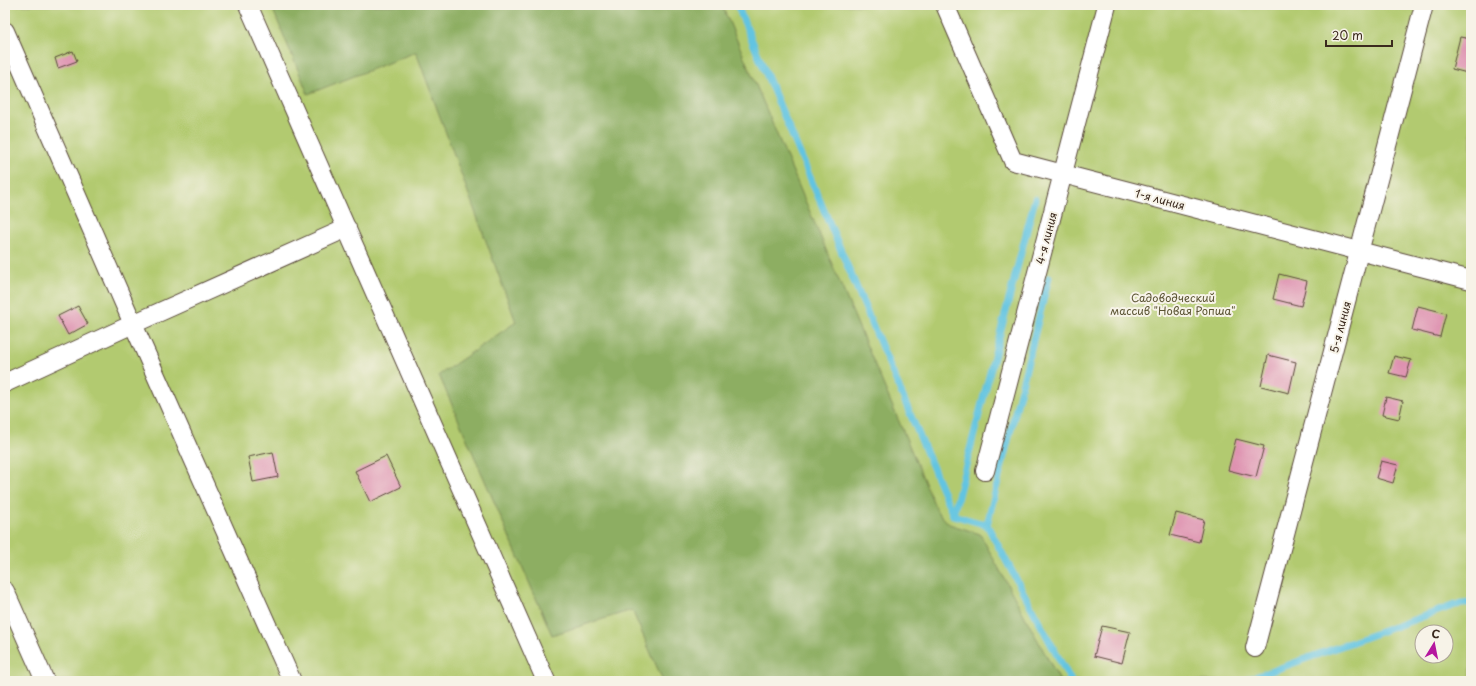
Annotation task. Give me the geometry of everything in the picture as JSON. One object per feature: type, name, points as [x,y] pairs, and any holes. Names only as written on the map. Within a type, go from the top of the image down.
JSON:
[{"type":"street","points":[[248,5],[546,681]]},
{"type":"street","name":"1-я линия","points":[[945,5],[1013,161],[1471,280]]},
{"type":"street","name":"4-я линия","points":[[985,471],[1107,5]]},
{"type":"street","name":"5-я линия","points":[[1255,648],[1424,5]]},
{"type":"street","points":[[5,31],[133,324],[292,681]]},
{"type":"street","points":[[5,383],[347,228]]},
{"type":"street","points":[[5,591],[45,681]]},
{"type":"green space","name":"Садоводческий массив \"Новая Ропша\"","points":[[5,5],[1471,5],[1471,681],[1060,681],[1050,663],[1023,681],[5,681]]},
{"type":"green space","points":[[271,5],[722,5],[937,511],[949,524],[980,534],[1060,681],[663,681],[632,610],[552,635],[439,375],[516,322],[416,52],[308,94]]},
{"type":"building","points":[[1460,37],[1471,39],[1471,74],[1452,69]]},
{"type":"building","points":[[73,51],[77,61],[58,68],[55,58]]},
{"type":"building","points":[[1279,274],[1307,281],[1301,306],[1273,299]]},
{"type":"building","points":[[78,306],[88,324],[68,335],[58,316]]},
{"type":"building","points":[[1418,306],[1446,313],[1440,337],[1412,330]]},
{"type":"building","points":[[1268,355],[1296,362],[1289,393],[1261,386]]},
{"type":"building","points":[[1394,356],[1411,360],[1406,377],[1389,373]]},
{"type":"building","points":[[1386,397],[1403,401],[1399,419],[1382,415]]},
{"type":"building","points":[[1236,439],[1264,446],[1256,477],[1228,470]]},
{"type":"building","points":[[273,452],[278,477],[253,482],[248,457]]},
{"type":"building","points":[[386,456],[401,487],[370,502],[355,471]]},
{"type":"building","points":[[1381,461],[1398,465],[1393,483],[1376,478]]},
{"type":"building","points":[[1176,513],[1204,520],[1199,542],[1170,535]]},
{"type":"building","points":[[1102,626],[1130,632],[1122,663],[1094,656]]},
{"type":"waterway","points":[[737,5],[953,515],[987,525]]},
{"type":"waterway","points":[[953,515],[1035,199]]},
{"type":"waterway","points":[[1049,277],[987,525],[1071,681]]},
{"type":"waterway","points":[[1244,681],[1455,605],[1471,603]]}]
